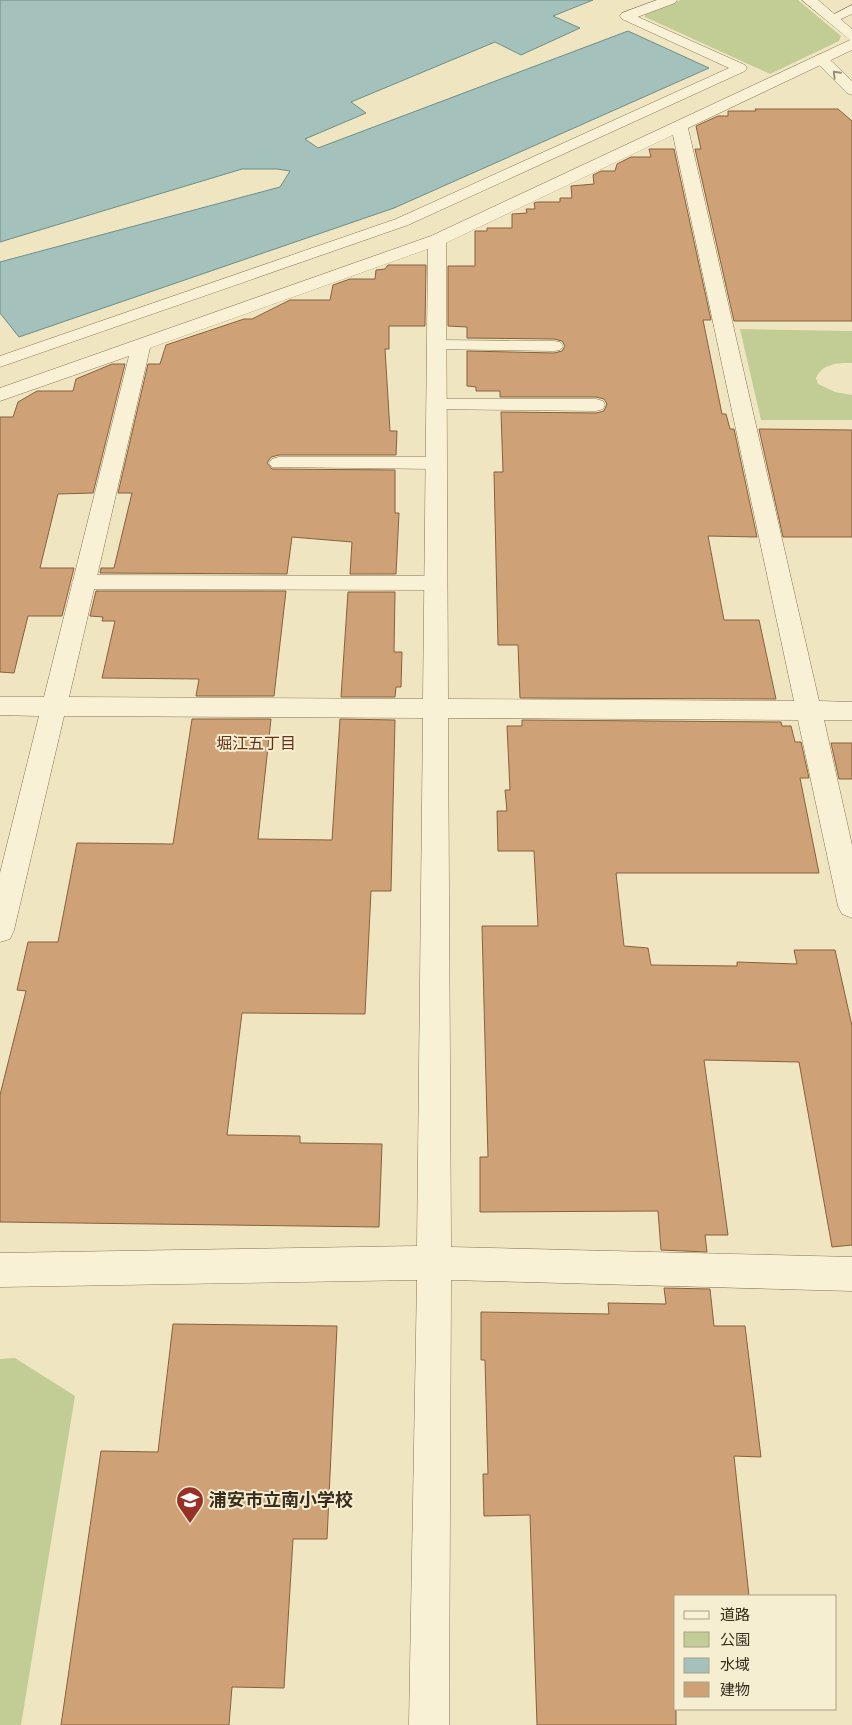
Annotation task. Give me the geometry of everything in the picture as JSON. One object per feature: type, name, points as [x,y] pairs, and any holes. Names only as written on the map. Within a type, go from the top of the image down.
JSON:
[{"type":"street","points":[[627,16],[670,0]]},
{"type":"street","points":[[809,0],[852,36]]},
{"type":"street","points":[[0,395],[437,240],[852,44]]},
{"type":"street","points":[[821,59],[852,90]]},
{"type":"street","points":[[679,125],[852,906]]},
{"type":"street","points":[[429,1725],[434,1263],[437,240]]},
{"type":"street","points":[[0,930],[142,345]]},
{"type":"street","points":[[0,706],[852,711]]},
{"type":"street","points":[[0,1270],[434,1263],[852,1274]]},
{"type":"lane","points":[[832,19],[852,9]]},
{"type":"lane","points":[[0,361],[402,222],[740,68],[627,16]]},
{"type":"lane","points":[[436,345],[554,346]]},
{"type":"lane","points":[[436,405],[596,405]]},
{"type":"lane","points":[[279,463],[436,463]]},
{"type":"lane","points":[[83,582],[435,583]]},
{"type":"green space","points":[[681,0],[798,0],[841,36],[839,41],[770,74],[645,17],[645,14]]},
{"type":"green space","points":[[740,329],[852,331],[852,363],[831,365],[823,369],[816,378],[818,384],[835,392],[852,395],[852,420],[761,420]]},
{"type":"green space","points":[[15,1358],[75,1396],[21,1725],[0,1725],[0,1359]]},
{"type":"water","points":[[0,0],[593,0],[553,16],[580,28],[521,55],[495,42],[351,102],[366,113],[305,139],[318,148],[628,31],[709,68],[394,208],[19,337],[0,313],[0,262],[280,187],[290,171],[242,169],[0,242]]},
{"type":"building","points":[[755,109],[838,109],[852,121],[852,321],[734,321],[695,149],[701,149],[696,126],[718,116],[728,116],[728,111],[756,111]]},
{"type":"building","points":[[649,149],[674,149],[711,320],[703,320],[722,414],[726,414],[730,429],[734,429],[757,537],[708,536],[724,620],[759,620],[776,699],[520,698],[518,645],[498,645],[494,472],[503,472],[501,412],[596,413],[604,411],[607,404],[604,399],[596,397],[500,397],[500,391],[476,391],[476,387],[467,386],[467,351],[554,353],[562,351],[565,346],[562,341],[554,339],[467,338],[467,327],[448,326],[448,266],[475,266],[475,231],[487,231],[487,228],[512,228],[512,214],[527,213],[526,209],[535,209],[534,203],[537,202],[560,202],[560,198],[572,198],[571,186],[594,184],[593,175],[601,171],[615,171],[617,164],[631,157],[651,157]]},
{"type":"building","points":[[388,265],[426,265],[425,326],[389,326],[389,349],[385,349],[390,431],[397,431],[396,455],[279,455],[271,457],[267,463],[272,469],[395,470],[395,513],[399,513],[396,574],[350,574],[352,542],[292,537],[287,574],[100,573],[101,568],[114,568],[132,493],[118,493],[148,364],[160,364],[166,345],[244,319],[252,319],[290,300],[330,300],[333,285],[350,279],[375,279],[376,270],[385,269]]},
{"type":"building","points":[[112,364],[125,364],[93,493],[58,494],[40,568],[74,568],[62,616],[28,616],[14,673],[0,672],[0,417],[13,417],[18,402],[37,391],[73,391],[76,379]]},
{"type":"building","points":[[759,429],[852,430],[852,537],[783,537]]},
{"type":"building","points":[[96,591],[286,591],[274,696],[196,696],[199,679],[102,678],[115,621],[102,621],[103,617],[90,616]]},
{"type":"building","points":[[348,592],[395,592],[394,652],[402,652],[401,687],[396,687],[395,697],[341,697]]},
{"type":"building","points":[[192,719],[271,719],[258,839],[332,840],[340,719],[395,720],[391,891],[371,891],[365,1014],[242,1013],[227,1135],[300,1136],[300,1143],[382,1144],[379,1227],[0,1222],[0,1095],[26,991],[17,990],[28,942],[58,942],[77,843],[173,844]]},
{"type":"building","points":[[522,720],[781,722],[782,726],[791,726],[795,742],[801,742],[809,778],[800,778],[819,873],[616,873],[624,946],[648,948],[651,965],[737,966],[737,962],[797,964],[794,950],[835,950],[852,1026],[852,1245],[832,1247],[799,1062],[704,1060],[728,1235],[705,1235],[707,1252],[661,1250],[658,1211],[480,1212],[480,1157],[488,1157],[482,926],[538,926],[534,851],[498,851],[497,811],[507,811],[505,790],[510,790],[507,726],[522,726]]},
{"type":"building","points":[[831,743],[852,743],[852,779],[839,779]]},
{"type":"building","points":[[664,1288],[710,1289],[714,1326],[745,1326],[761,1457],[734,1456],[749,1595],[674,1595],[674,1710],[676,1710],[676,1725],[537,1725],[530,1515],[484,1516],[483,1474],[488,1474],[485,1360],[481,1360],[481,1312],[609,1314],[608,1303],[666,1304]]},
{"type":"building","points":[[173,1324],[337,1326],[327,1539],[293,1539],[284,1688],[232,1687],[229,1725],[61,1725],[101,1451],[158,1452]]},
{"type":"place","name":"浦安市立南小学校","points":[[190,1524]]},
{"type":"district","name":"堀江五丁目","points":[[256,743]]}]
